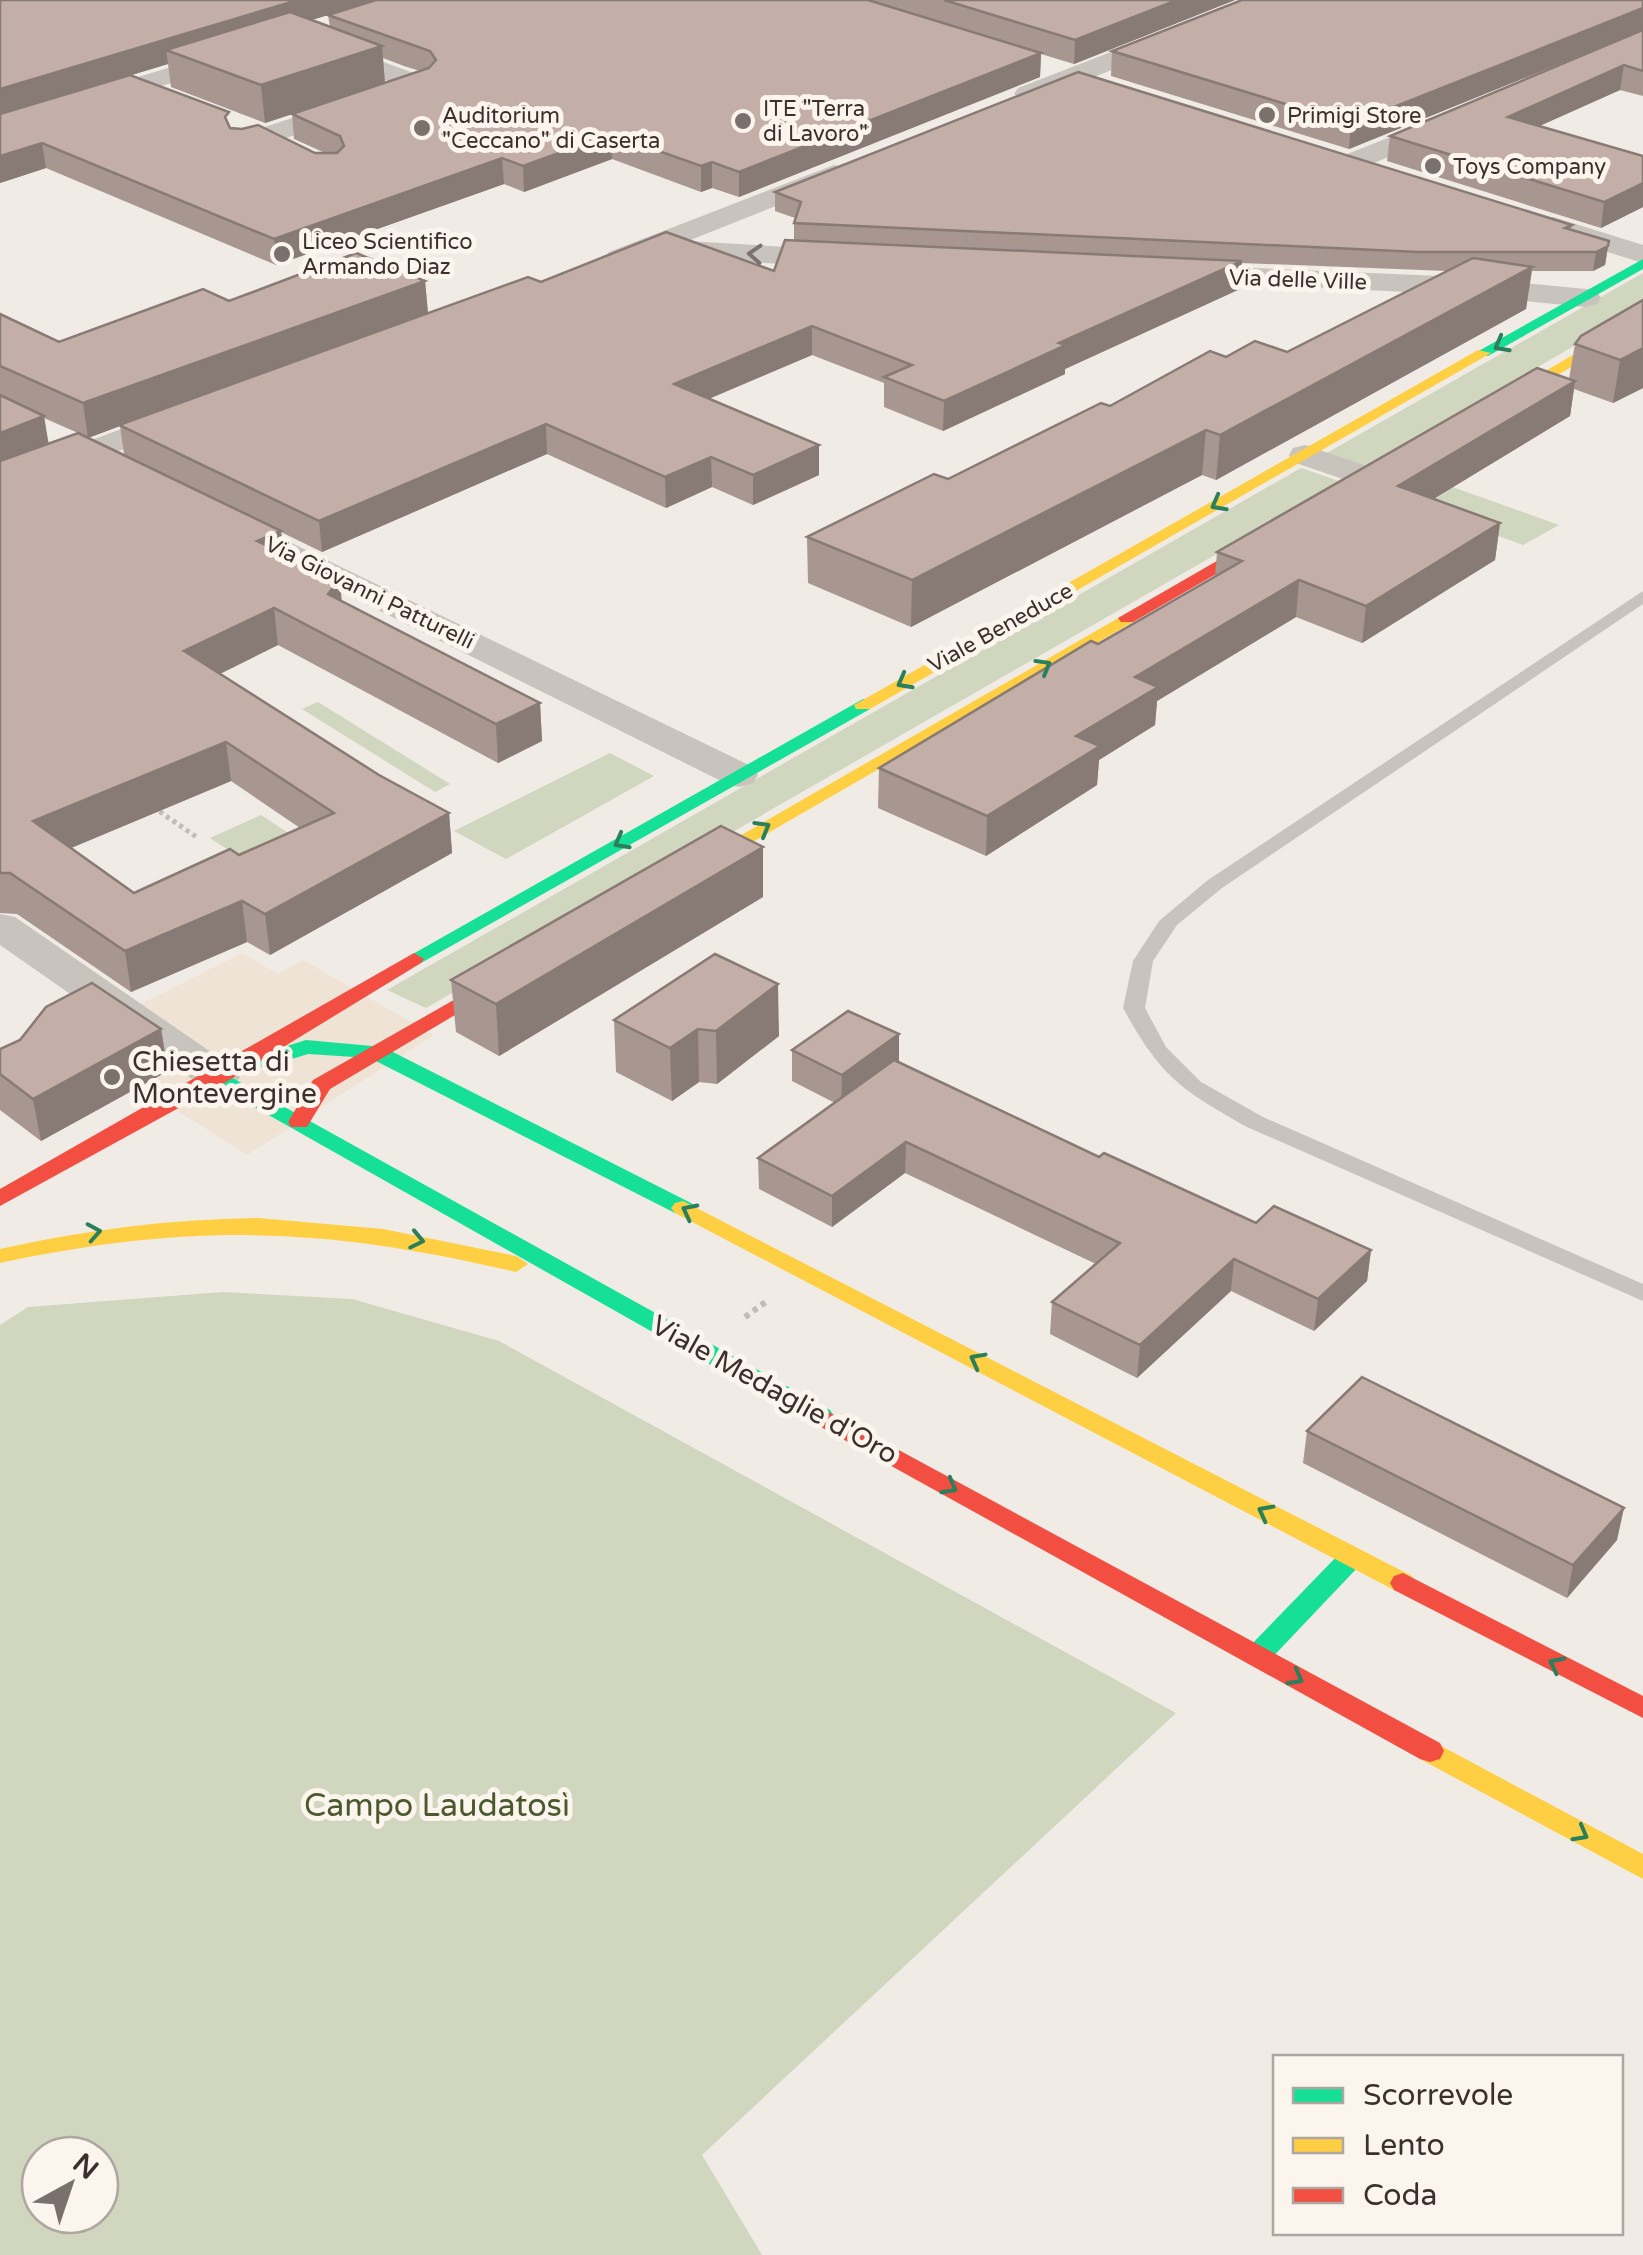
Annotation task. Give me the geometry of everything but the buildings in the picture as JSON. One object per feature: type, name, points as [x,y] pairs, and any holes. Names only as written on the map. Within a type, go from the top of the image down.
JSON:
[{"type":"main road","name":"Viale Beneduce","points":[[218,1077],[357,991],[1643,263]]},
{"type":"main road","points":[[1472,418],[1643,320]]},
{"type":"main road","points":[[1335,498],[1378,473]]},
{"type":"main road","name":"Viale Beneduce","points":[[665,885],[1300,518]]},
{"type":"main road","points":[[297,1121],[321,1086],[375,1052],[404,1018],[545,954]]},
{"type":"main road","points":[[357,991],[404,1018]]},
{"type":"main road","points":[[0,1200],[218,1077],[306,1047],[375,1052],[808,1271],[1643,1708]]},
{"type":"main road","name":"Viale Medaglie d'Oro","points":[[218,1077],[1643,1868]]},
{"type":"main road","points":[[0,1256],[118,1228],[213,1220],[366,1229],[481,1254],[591,1284]]},
{"type":"main road","points":[[1257,1656],[1350,1558]]},
{"type":"street","points":[[994,108],[1268,0]]},
{"type":"street","points":[[297,156],[245,134],[429,81],[311,32]]},
{"type":"street","points":[[0,128],[258,48]]},
{"type":"street","points":[[1035,65],[1109,88]]},
{"type":"street","points":[[134,86],[171,100]]},
{"type":"street","points":[[1386,174],[1341,160],[1460,117]]},
{"type":"street","points":[[594,268],[867,159]]},
{"type":"street","points":[[1529,219],[1643,254]]},
{"type":"street","points":[[650,247],[870,261]]},
{"type":"street","name":"Via delle Ville","points":[[1147,272],[1464,286],[1586,298]]},
{"type":"street","points":[[0,486],[199,411]]},
{"type":"street","points":[[52,435],[121,469]]},
{"type":"street","points":[[1305,455],[1378,473]]},
{"type":"street","name":"Via Giovanni Patturelli","points":[[207,512],[739,775]]},
{"type":"street","points":[[0,926],[57,987],[218,1077]]},
{"type":"lane","points":[[1643,596],[1215,884],[1169,921],[1143,961],[1134,1008],[1156,1050],[1193,1087],[1255,1122],[1643,1292]]},
{"type":"path","points":[[140,798],[198,838]]},
{"type":"path","points":[[702,1348],[808,1271]]},
{"type":"green space","points":[[1643,273],[1643,306],[1362,469],[1325,454]]},
{"type":"green space","points":[[1301,468],[1342,482],[426,1008],[387,990]]},
{"type":"green space","points":[[1419,475],[1559,525],[1523,545],[1387,495]]},
{"type":"green space","points":[[318,702],[450,784],[435,792],[302,709]]},
{"type":"green space","points":[[610,753],[654,776],[506,859],[454,831]]},
{"type":"green space","points":[[261,815],[341,868],[290,891],[210,838]]},
{"type":"green space","name":"Campo Laudatosì","points":[[223,1292],[352,1299],[499,1341],[1176,1713],[702,2155],[762,2255],[0,2255],[0,1325],[28,1307]]},
{"type":"shaded area","points":[[242,953],[278,974],[303,960],[434,1035],[247,1155],[139,1086],[99,1025]]},
{"type":"traffic: fast","points":[[1483,353],[1643,263]]},
{"type":"traffic: fast","points":[[414,959],[863,705]]},
{"type":"traffic: fast","points":[[263,1061],[306,1047],[375,1052],[683,1208]]},
{"type":"traffic: fast","points":[[218,1077],[821,1416]]},
{"type":"traffic: fast","points":[[1257,1656],[1351,1558]]},
{"type":"traffic: slow","points":[[1485,411],[1643,319]]},
{"type":"traffic: slow","points":[[863,705],[1483,353]]},
{"type":"traffic: slow","points":[[680,876],[1127,618]]},
{"type":"traffic: slow","points":[[683,1208],[1403,1583]]},
{"type":"traffic: slow","points":[[0,1256],[133,1231],[258,1225],[383,1236],[516,1264]]},
{"type":"traffic: slow","points":[[1430,1751],[1643,1868]]},
{"type":"traffic: jam","points":[[1127,618],[1281,529]]},
{"type":"traffic: jam","points":[[0,1199],[218,1077],[414,959]]},
{"type":"traffic: jam","points":[[299,1122],[321,1085],[519,969]]},
{"type":"traffic: jam","points":[[821,1416],[1430,1751]]},
{"type":"traffic: jam","points":[[1403,1583],[1643,1708]]},
{"type":"place","name":"Primigi Store","points":[[1267,115]]},
{"type":"place","name":"ITE \"Terra di Lavoro\"","points":[[743,121]]},
{"type":"place","name":"Auditorium \"Ceccano\" di Caserta","points":[[422,128]]},
{"type":"place","name":"Toys Company","points":[[1433,166]]},
{"type":"place","name":"Liceo Scientifico Armando Diaz","points":[[282,254]]},
{"type":"place","name":"Chiesetta di Montevergine","points":[[112,1077]]}]
